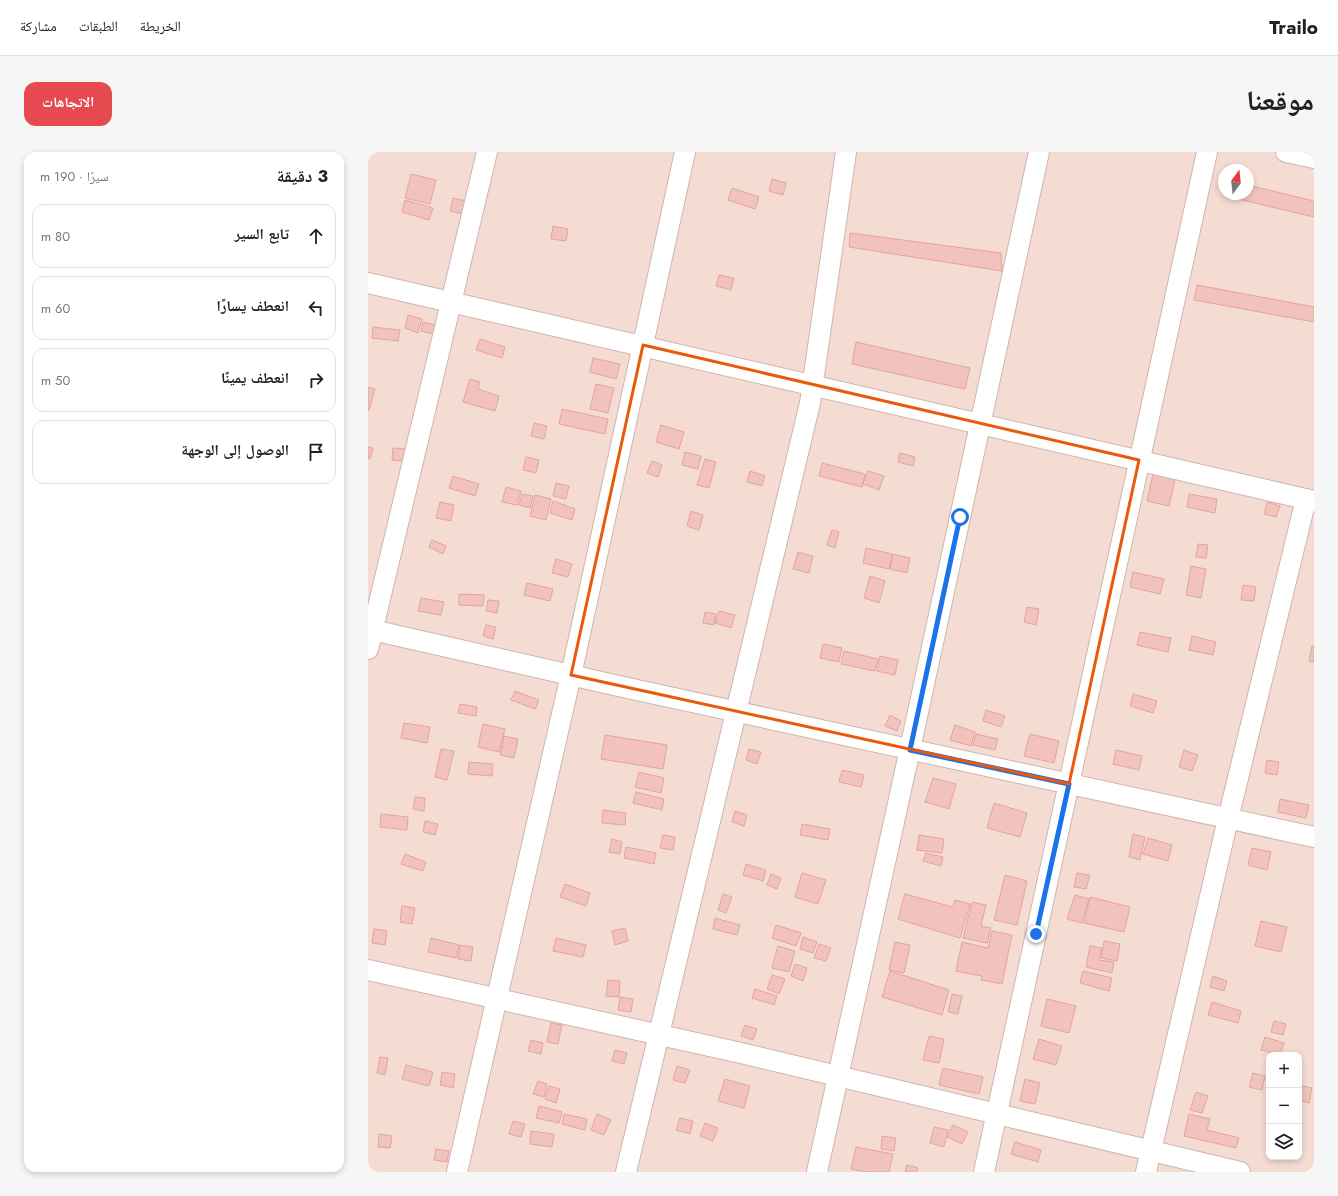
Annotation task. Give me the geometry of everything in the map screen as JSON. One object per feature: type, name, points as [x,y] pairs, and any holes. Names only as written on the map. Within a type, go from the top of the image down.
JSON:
[{"type":"street","points":[[487,152],[370,636],[571,675],[1314,837]]},
{"type":"street","points":[[457,1172],[571,675],[686,152]]},
{"type":"street","points":[[626,1172],[810,403],[846,152]]},
{"type":"street","points":[[817,1172],[1039,152]]},
{"type":"street","points":[[984,1172],[1207,152]]},
{"type":"street","points":[[1286,152],[1314,158]]},
{"type":"street","points":[[368,283],[1310,500],[1228,819],[1146,1172]]},
{"type":"street","points":[[368,970],[837,1076],[1240,1172]]},
{"type":"highlighted area","points":[[643,345],[1139,460],[1069,784],[571,675]]},
{"type":"shaded area","points":[[368,152],[1314,152],[1314,1172],[368,1172]]},
{"type":"building","points":[[411,174],[436,180],[430,204],[405,198]]},
{"type":"building","points":[[772,179],[786,183],[783,195],[769,191]]},
{"type":"building","points":[[1254,186],[1314,201],[1314,217],[1242,200],[1254,200]]},
{"type":"building","points":[[732,188],[759,197],[755,209],[728,200]]},
{"type":"building","points":[[453,198],[466,201],[463,214],[450,211]]},
{"type":"building","points":[[405,200],[433,208],[429,220],[402,212]]},
{"type":"building","points":[[553,226],[568,229],[566,241],[551,239]]},
{"type":"building","points":[[850,233],[1001,253],[1002,271],[849,247]]},
{"type":"building","points":[[719,275],[734,278],[731,290],[716,286]]},
{"type":"building","points":[[1197,285],[1314,307],[1314,322],[1194,300]]},
{"type":"building","points":[[408,315],[422,319],[418,333],[405,328]]},
{"type":"building","points":[[423,322],[436,325],[434,334],[421,331]]},
{"type":"building","points":[[373,327],[400,330],[398,341],[372,338]]},
{"type":"building","points":[[480,339],[505,347],[502,358],[476,350]]},
{"type":"building","points":[[856,342],[970,368],[965,389],[852,364]]},
{"type":"building","points":[[593,358],[620,364],[616,379],[590,372]]},
{"type":"building","points":[[470,379],[480,382],[478,389],[499,396],[495,411],[463,402]]},
{"type":"building","points":[[596,384],[614,388],[608,413],[590,409]]},
{"type":"building","points":[[368,387],[375,389],[369,410],[368,410]]},
{"type":"building","points":[[562,409],[608,419],[605,434],[559,424]]},
{"type":"building","points":[[534,423],[547,426],[544,439],[531,436]]},
{"type":"building","points":[[661,425],[684,432],[679,449],[656,442]]},
{"type":"building","points":[[368,447],[373,448],[370,459],[368,458]]},
{"type":"building","points":[[393,448],[405,449],[404,461],[392,460]]},
{"type":"building","points":[[685,452],[701,456],[698,469],[682,465]]},
{"type":"building","points":[[900,453],[915,457],[913,466],[898,462]]},
{"type":"building","points":[[526,457],[539,460],[536,473],[523,470]]},
{"type":"building","points":[[705,459],[716,462],[709,488],[697,485]]},
{"type":"building","points":[[652,461],[662,465],[658,477],[647,473]]},
{"type":"building","points":[[822,463],[865,474],[862,487],[819,476]]},
{"type":"building","points":[[750,471],[765,476],[762,486],[747,482]]},
{"type":"building","points":[[868,471],[884,476],[879,490],[863,484]]},
{"type":"building","points":[[1153,474],[1175,479],[1169,506],[1147,501]]},
{"type":"building","points":[[453,476],[479,484],[475,496],[449,488]]},
{"type":"building","points":[[556,483],[569,486],[566,499],[553,496]]},
{"type":"building","points":[[506,487],[521,491],[517,505],[502,502]]},
{"type":"building","points":[[522,494],[533,496],[530,508],[519,505]]},
{"type":"building","points":[[1189,494],[1217,499],[1215,513],[1187,507]]},
{"type":"building","points":[[535,495],[551,499],[546,520],[530,516]]},
{"type":"building","points":[[553,501],[575,509],[572,520],[550,513]]},
{"type":"building","points":[[440,502],[454,505],[451,521],[436,518]]},
{"type":"building","points":[[1267,502],[1280,506],[1276,517],[1264,514]]},
{"type":"building","points":[[691,511],[703,515],[699,530],[687,526]]},
{"type":"building","points":[[832,530],[839,532],[835,548],[827,545]]},
{"type":"building","points":[[432,540],[446,546],[443,554],[429,547]]},
{"type":"building","points":[[1198,544],[1208,545],[1206,558],[1196,557]]},
{"type":"building","points":[[866,548],[892,554],[889,569],[863,563]]},
{"type":"building","points":[[798,552],[813,556],[809,573],[793,569]]},
{"type":"building","points":[[893,554],[910,558],[907,573],[890,569]]},
{"type":"building","points":[[556,559],[572,564],[568,577],[552,573]]},
{"type":"building","points":[[1191,566],[1206,569],[1201,598],[1186,595]]},
{"type":"building","points":[[1133,572],[1164,579],[1160,594],[1130,587]]},
{"type":"building","points":[[870,576],[885,581],[879,603],[864,598]]},
{"type":"building","points":[[527,583],[553,589],[550,601],[524,595]]},
{"type":"building","points":[[1243,585],[1256,587],[1254,601],[1241,600]]},
{"type":"building","points":[[459,594],[484,595],[483,606],[459,605]]},
{"type":"building","points":[[421,598],[444,602],[441,615],[418,611]]},
{"type":"building","points":[[488,600],[499,601],[497,613],[486,611]]},
{"type":"building","points":[[1027,607],[1039,609],[1036,625],[1024,622]]},
{"type":"building","points":[[719,611],[735,615],[731,628],[715,623]]},
{"type":"building","points":[[705,612],[716,614],[714,625],[703,623]]},
{"type":"building","points":[[486,625],[496,627],[493,639],[483,636]]},
{"type":"building","points":[[1140,632],[1171,638],[1168,652],[1137,645]]},
{"type":"building","points":[[1192,636],[1216,642],[1213,655],[1189,650]]},
{"type":"building","points":[[823,644],[842,648],[839,662],[820,658]]},
{"type":"building","points":[[1312,646],[1314,646],[1314,662],[1309,661]]},
{"type":"building","points":[[844,651],[878,659],[875,671],[841,664]]},
{"type":"building","points":[[880,656],[898,660],[895,675],[877,671]]},
{"type":"building","points":[[515,691],[539,700],[535,709],[511,700]]},
{"type":"building","points":[[1133,694],[1157,701],[1153,713],[1130,706]]},
{"type":"building","points":[[460,704],[477,707],[476,716],[458,713]]},
{"type":"building","points":[[986,710],[1005,716],[1001,727],[983,721]]},
{"type":"building","points":[[890,715],[901,721],[897,731],[885,726]]},
{"type":"building","points":[[404,723],[430,727],[427,743],[401,738]]},
{"type":"building","points":[[483,724],[505,729],[499,752],[478,747]]},
{"type":"building","points":[[955,725],[975,732],[971,746],[950,740]]},
{"type":"building","points":[[976,734],[998,739],[995,750],[973,745]]},
{"type":"building","points":[[1030,734],[1059,741],[1054,763],[1024,756]]},
{"type":"building","points":[[605,735],[667,745],[663,769],[601,759]]},
{"type":"building","points":[[504,736],[518,739],[514,758],[500,755]]},
{"type":"building","points":[[441,749],[454,751],[447,780],[435,777]]},
{"type":"building","points":[[749,749],[761,752],[757,764],[746,760]]},
{"type":"building","points":[[1116,750],[1142,756],[1139,770],[1113,764]]},
{"type":"building","points":[[1184,750],[1198,755],[1192,771],[1179,767]]},
{"type":"building","points":[[1267,760],[1279,762],[1277,775],[1265,773]]},
{"type":"building","points":[[469,762],[493,764],[492,776],[468,774]]},
{"type":"building","points":[[842,770],[864,775],[861,787],[839,782]]},
{"type":"building","points":[[639,772],[664,778],[661,793],[635,787]]},
{"type":"building","points":[[933,778],[956,784],[949,809],[925,802]]},
{"type":"building","points":[[636,792],[664,799],[662,810],[633,803]]},
{"type":"building","points":[[415,797],[425,798],[424,811],[413,809]]},
{"type":"building","points":[[1280,799],[1309,805],[1306,818],[1278,812]]},
{"type":"building","points":[[994,803],[1027,813],[1020,837],[987,828]]},
{"type":"building","points":[[603,810],[626,813],[625,825],[602,823]]},
{"type":"building","points":[[735,811],[747,815],[744,826],[732,822]]},
{"type":"building","points":[[381,814],[408,817],[407,830],[380,827]]},
{"type":"building","points":[[425,821],[438,824],[435,835],[423,832]]},
{"type":"building","points":[[802,824],[830,829],[828,840],[800,835]]},
{"type":"building","points":[[1133,834],[1145,837],[1140,860],[1129,857]]},
{"type":"building","points":[[663,835],[675,837],[673,850],[660,848]]},
{"type":"building","points":[[919,835],[944,839],[942,853],[917,850]]},
{"type":"building","points":[[1148,838],[1172,845],[1168,861],[1143,854]]},
{"type":"building","points":[[612,839],[622,842],[620,854],[609,852]]},
{"type":"building","points":[[626,847],[656,853],[654,864],[624,858]]},
{"type":"building","points":[[1252,848],[1271,852],[1267,870],[1248,865]]},
{"type":"building","points":[[926,853],[943,857],[941,866],[923,861]]},
{"type":"building","points":[[405,854],[426,862],[423,871],[401,864]]},
{"type":"building","points":[[746,864],[766,870],[763,881],[743,875]]},
{"type":"building","points":[[802,873],[826,880],[818,904],[795,897]]},
{"type":"building","points":[[1077,873],[1090,875],[1086,889],[1074,887]]},
{"type":"building","points":[[771,874],[781,878],[777,889],[767,885]]},
{"type":"building","points":[[1005,875],[1027,881],[1017,925],[994,920]]},
{"type":"building","points":[[565,884],[590,893],[586,906],[560,897]]},
{"type":"building","points":[[723,894],[732,897],[726,913],[718,910]]},
{"type":"building","points":[[905,894],[953,907],[955,900],[970,904],[960,938],[898,919]]},
{"type":"building","points":[[1075,895],[1089,899],[1082,923],[1067,919]]},
{"type":"building","points":[[1090,897],[1130,907],[1124,932],[1084,923]]},
{"type":"building","points":[[972,902],[986,905],[981,926],[991,928],[987,943],[963,938]]},
{"type":"building","points":[[402,906],[415,908],[412,924],[400,922]]},
{"type":"building","points":[[715,918],[740,925],[737,935],[713,929]]},
{"type":"building","points":[[1261,921],[1287,927],[1281,952],[1255,946]]},
{"type":"building","points":[[776,925],[801,933],[796,946],[772,938]]},
{"type":"building","points":[[625,928],[628,941],[615,945],[612,931]]},
{"type":"building","points":[[374,929],[387,931],[385,945],[372,943]]},
{"type":"building","points":[[992,931],[1012,935],[1002,984],[981,980],[982,976],[956,971],[962,942],[988,948]]},
{"type":"building","points":[[803,937],[817,942],[813,953],[800,949]]},
{"type":"building","points":[[431,938],[459,945],[456,958],[428,952]]},
{"type":"building","points":[[556,938],[586,945],[583,957],[553,951]]},
{"type":"building","points":[[1104,941],[1120,944],[1117,961],[1101,958]]},
{"type":"building","points":[[895,942],[910,945],[904,973],[889,970]]},
{"type":"building","points":[[819,944],[831,948],[826,961],[814,958]]},
{"type":"building","points":[[460,945],[473,947],[471,961],[458,959]]},
{"type":"building","points":[[778,946],[795,951],[789,972],[772,968]]},
{"type":"building","points":[[1090,946],[1102,948],[1099,960],[1114,962],[1112,973],[1086,967]]},
{"type":"building","points":[[795,964],[807,968],[803,981],[791,976]]},
{"type":"building","points":[[890,971],[949,990],[942,1015],[882,997]]},
{"type":"building","points":[[1083,971],[1112,978],[1109,991],[1080,983]]},
{"type":"building","points":[[772,975],[785,979],[779,994],[767,989]]},
{"type":"building","points":[[1213,976],[1227,981],[1224,991],[1210,987]]},
{"type":"building","points":[[608,980],[620,981],[619,997],[606,996]]},
{"type":"building","points":[[755,989],[777,996],[774,1005],[752,998]]},
{"type":"building","points":[[952,994],[962,996],[958,1014],[948,1012]]},
{"type":"building","points":[[620,997],[633,999],[631,1012],[618,1010]]},
{"type":"building","points":[[1047,999],[1076,1006],[1069,1033],[1041,1026]]},
{"type":"building","points":[[1212,1002],[1241,1011],[1238,1023],[1208,1015]]},
{"type":"building","points":[[1274,1021],[1286,1024],[1283,1035],[1271,1032]]},
{"type":"building","points":[[551,1023],[562,1025],[558,1044],[547,1042]]},
{"type":"building","points":[[745,1025],[757,1029],[753,1040],[741,1036]]},
{"type":"building","points":[[929,1036],[944,1039],[939,1063],[923,1060]]},
{"type":"building","points":[[1265,1037],[1284,1043],[1281,1052],[1269,1052],[1261,1050]]},
{"type":"building","points":[[1039,1039],[1062,1046],[1056,1065],[1033,1059]]},
{"type":"building","points":[[531,1040],[543,1043],[541,1054],[528,1051]]},
{"type":"building","points":[[615,1050],[627,1053],[624,1064],[612,1061]]},
{"type":"building","points":[[380,1057],[388,1058],[385,1075],[377,1073]]},
{"type":"building","points":[[406,1065],[433,1072],[429,1086],[402,1079]]},
{"type":"building","points":[[677,1066],[690,1070],[685,1083],[673,1080]]},
{"type":"building","points":[[943,1068],[983,1077],[979,1094],[939,1085]]},
{"type":"building","points":[[442,1072],[455,1074],[453,1088],[440,1085]]},
{"type":"building","points":[[1253,1073],[1265,1076],[1262,1090],[1249,1087]]},
{"type":"building","points":[[725,1079],[750,1086],[744,1108],[718,1101]]},
{"type":"building","points":[[1025,1079],[1040,1083],[1035,1104],[1020,1101]]},
{"type":"building","points":[[538,1081],[547,1084],[544,1097],[533,1094]]},
{"type":"building","points":[[549,1086],[560,1089],[556,1103],[545,1099]]},
{"type":"building","points":[[1302,1086],[1312,1088],[1309,1103],[1302,1101]]},
{"type":"building","points":[[1196,1092],[1208,1096],[1202,1113],[1190,1110]]},
{"type":"building","points":[[539,1106],[562,1112],[559,1123],[536,1118]]},
{"type":"building","points":[[564,1114],[587,1119],[585,1130],[562,1124]]},
{"type":"building","points":[[597,1114],[611,1120],[604,1135],[591,1130]]},
{"type":"building","points":[[1189,1114],[1210,1119],[1207,1130],[1239,1138],[1236,1148],[1184,1136]]},
{"type":"building","points":[[680,1118],[693,1121],[690,1134],[676,1130]]},
{"type":"building","points":[[513,1121],[525,1124],[521,1137],[509,1134]]},
{"type":"building","points":[[705,1123],[718,1128],[713,1141],[700,1136]]},
{"type":"building","points":[[953,1125],[968,1132],[962,1144],[947,1137]]},
{"type":"building","points":[[934,1127],[948,1130],[944,1147],[930,1143]]},
{"type":"building","points":[[531,1131],[554,1134],[552,1147],[530,1144]]},
{"type":"building","points":[[379,1134],[392,1136],[390,1148],[378,1147]]},
{"type":"building","points":[[882,1136],[896,1138],[894,1151],[881,1149]]},
{"type":"building","points":[[1015,1142],[1041,1150],[1038,1162],[1011,1154]]},
{"type":"building","points":[[856,1147],[893,1154],[889,1172],[865,1172],[851,1169]]},
{"type":"building","points":[[436,1149],[449,1151],[447,1162],[434,1160]]},
{"type":"building","points":[[907,1165],[918,1168],[917,1172],[905,1172]]},
{"type":"route","points":[[960,517],[910,750],[1069,784],[1036,934]]}]
